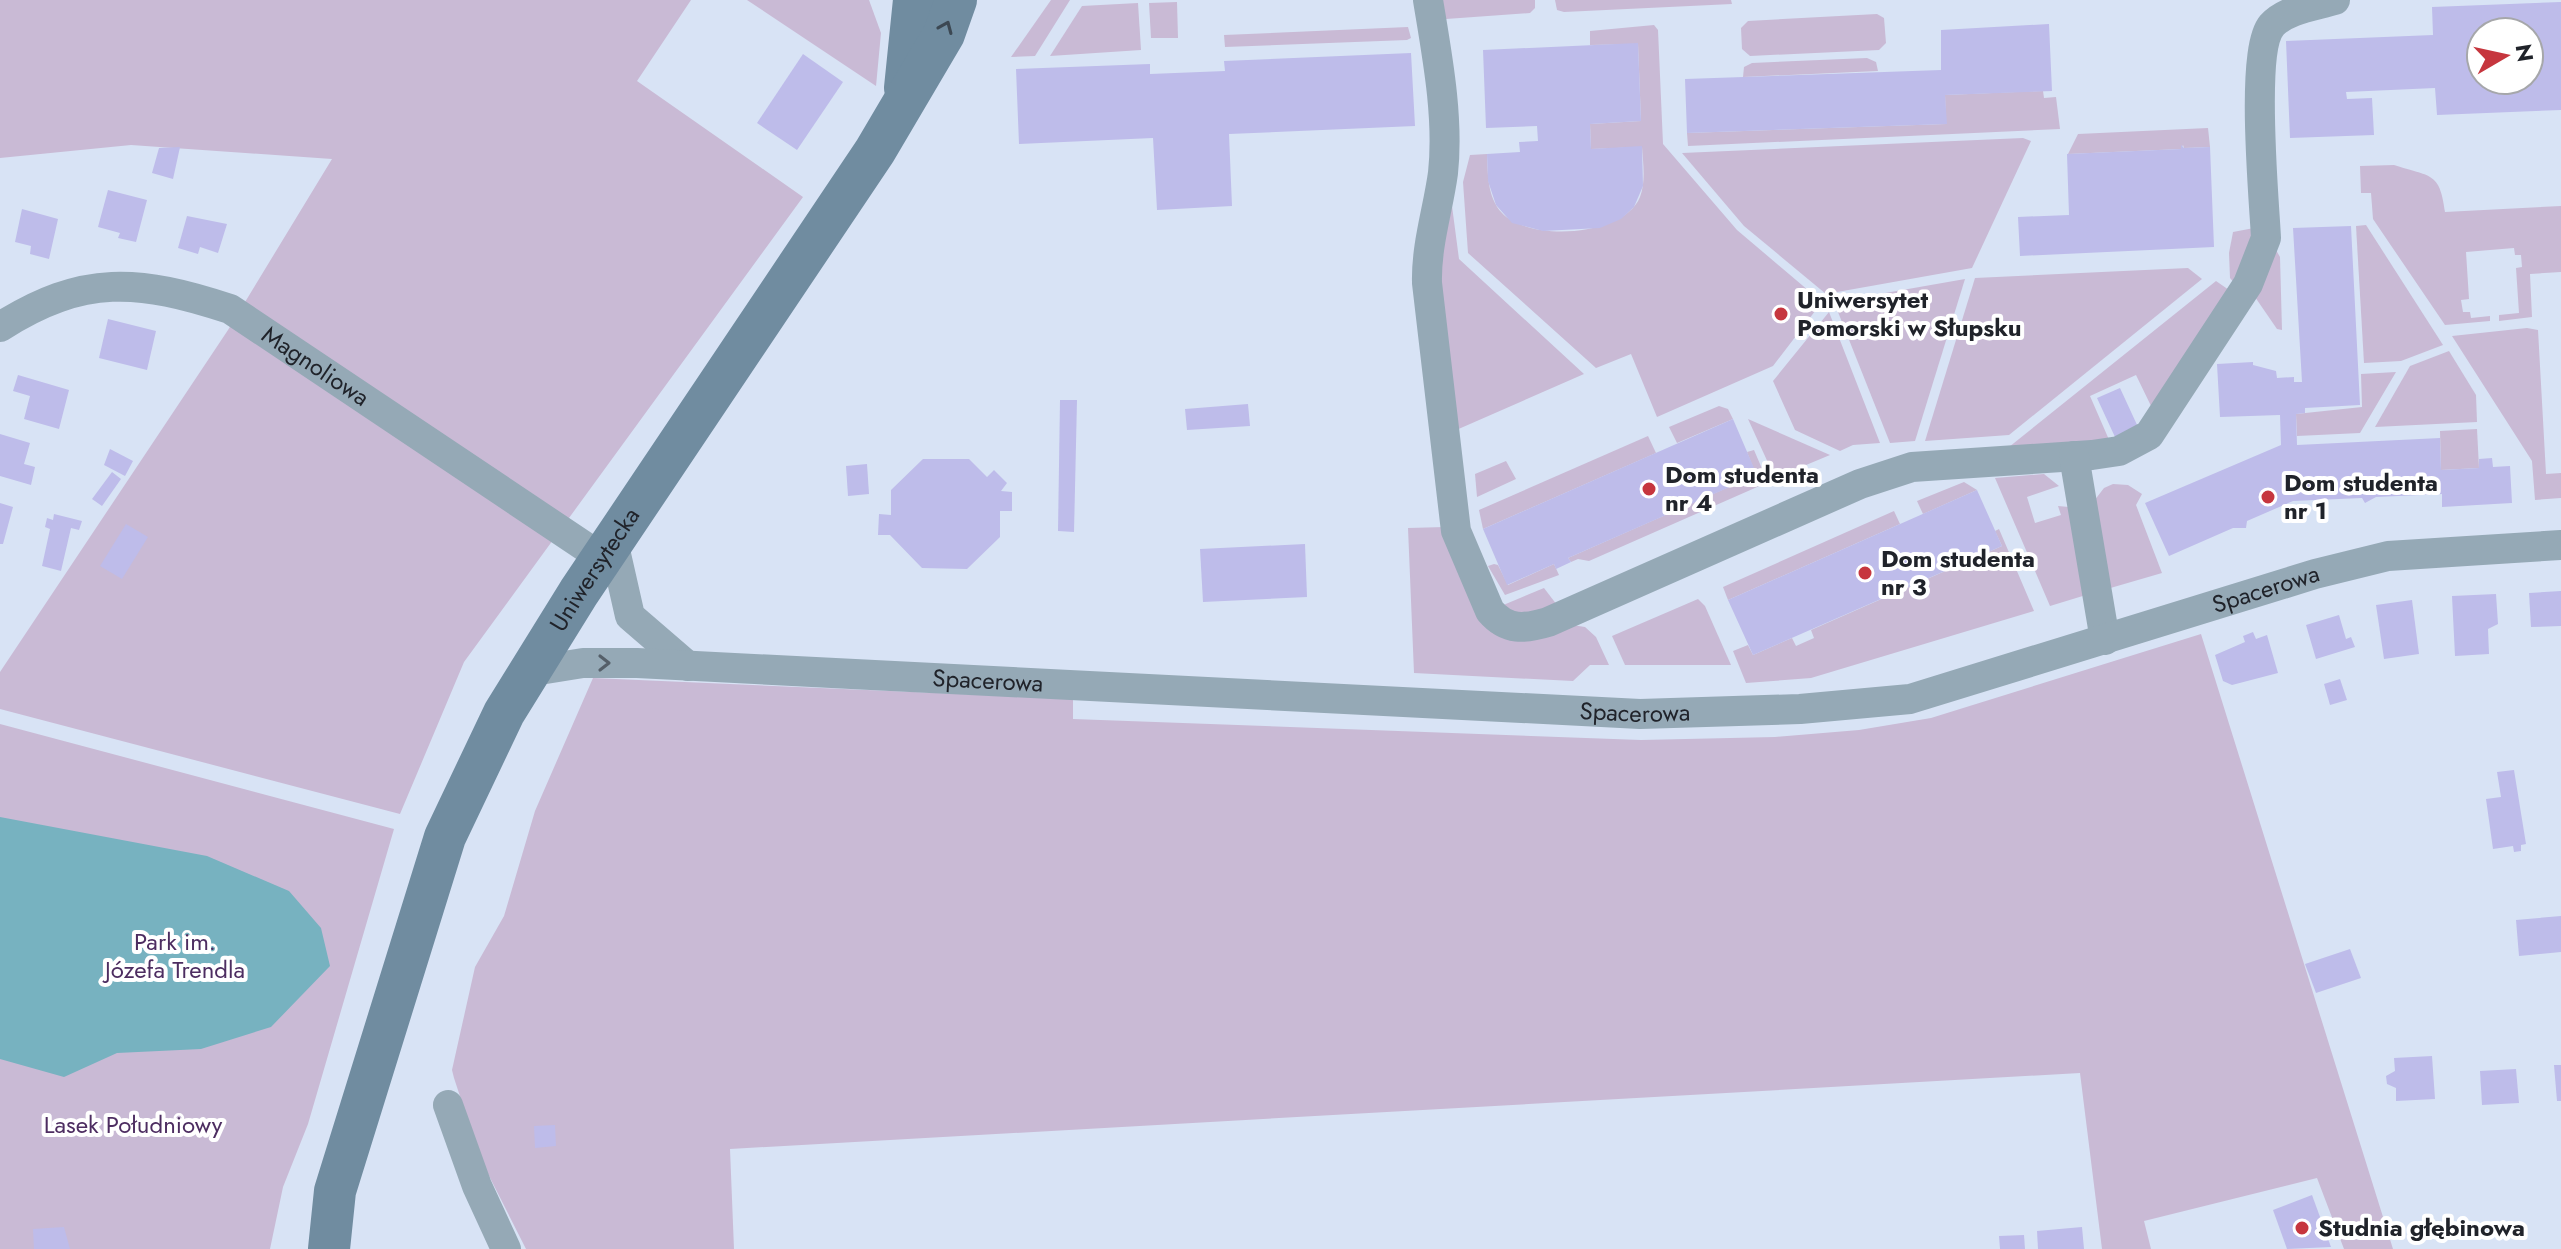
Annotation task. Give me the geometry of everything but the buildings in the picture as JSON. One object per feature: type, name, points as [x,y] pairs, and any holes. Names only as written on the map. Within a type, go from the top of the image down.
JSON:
[{"type":"main road","name":"Uniwersytecka","points":[[904,101],[914,0]]},
{"type":"main road","name":"Uniwersytecka","points":[[329,1249],[335,1191],[445,837],[527,672],[875,151],[944,34],[956,0]]},
{"type":"street","points":[[1428,0],[1444,129],[1443,172],[1426,259],[1437,382],[1456,531],[1490,611],[1499,622],[1522,628],[1548,622],[1860,484],[1912,467],[2119,451],[2149,435],[2248,284],[2266,238],[2260,74],[2265,35],[2283,16],[2335,0]]},
{"type":"street","name":"Magnoliowa","points":[[0,327],[48,300],[115,284],[172,292],[230,309],[608,549]]},
{"type":"street","points":[[2074,456],[2105,640]]},
{"type":"street","name":"Spacerowa","points":[[527,672],[583,663],[1667,714],[1812,708],[1910,699],[2315,574],[2388,556],[2561,545]]},
{"type":"street","points":[[608,549],[630,616],[688,666]]},
{"type":"street","points":[[448,1105],[477,1186],[506,1249]]},
{"type":"green space","points":[[0,0],[691,0],[637,81],[803,197],[464,662],[400,814],[0,709],[0,672],[228,330],[332,159],[131,145],[0,158]]},
{"type":"green space","points":[[747,0],[869,0],[881,33],[876,86]]},
{"type":"green space","points":[[1051,0],[1070,0],[1035,56],[1011,57]]},
{"type":"green space","points":[[1436,0],[1535,0],[1535,8],[1530,13],[1446,19]]},
{"type":"green space","points":[[1555,0],[1731,0],[1732,4],[1564,12],[1557,10]]},
{"type":"green space","points":[[1177,2],[1178,38],[1151,38],[1149,3]]},
{"type":"green space","points":[[1138,3],[1141,50],[1050,56],[1082,6]]},
{"type":"green space","points":[[1877,14],[1884,18],[1886,43],[1879,50],[1750,56],[1742,49],[1741,28],[1748,21]]},
{"type":"green space","points":[[1654,25],[1658,30],[1663,144],[1737,230],[1822,302],[1773,366],[1657,417],[1631,354],[1596,368],[1468,253],[1463,182],[1470,155],[1487,154],[1489,185],[1497,207],[1515,222],[1533,228],[1575,231],[1615,220],[1631,210],[1640,197],[1643,185],[1642,147],[1591,149],[1590,124],[1641,121],[1638,44],[1590,45],[1590,31]]},
{"type":"green space","points":[[1408,27],[1411,38],[1407,40],[1225,47],[1224,35]]},
{"type":"green space","points":[[1867,58],[1876,62],[1878,71],[1743,77],[1744,67],[1752,63]]},
{"type":"green space","points":[[2043,91],[2044,98],[2056,97],[2060,129],[1688,146],[1687,133],[1946,124],[1945,95]]},
{"type":"green space","points":[[2208,128],[2210,147],[2184,148],[2183,145],[2181,149],[2068,154],[2078,134]]},
{"type":"green space","points":[[2023,138],[2031,141],[1972,268],[1826,294],[1744,226],[1682,153]]},
{"type":"green space","points":[[2394,165],[2425,174],[2436,182],[2445,212],[2561,206],[2561,272],[2530,274],[2532,317],[2499,321],[2499,315],[2519,313],[2516,268],[2522,267],[2521,255],[2515,255],[2514,248],[2466,252],[2469,299],[2461,300],[2463,312],[2470,312],[2471,318],[2490,316],[2490,321],[2445,325],[2373,219],[2371,193],[2361,193],[2360,166]]},
{"type":"green space","points":[[1452,206],[1459,259],[1584,374],[1454,431],[1436,279]]},
{"type":"green space","points":[[2366,225],[2443,345],[2401,361],[2364,363],[2356,226]]},
{"type":"green space","points":[[2254,228],[2236,285],[2230,278],[2229,253],[2233,232]]},
{"type":"green space","points":[[2276,250],[2280,257],[2282,330],[2277,329],[2255,297]]},
{"type":"green space","points":[[2188,268],[2202,279],[2009,435],[1925,441],[1975,278]]},
{"type":"green space","points":[[1965,279],[1915,441],[1890,443],[1834,302]]},
{"type":"green space","points":[[2216,281],[2229,290],[2152,408],[2136,375],[2090,396],[2110,442],[2009,447]]},
{"type":"green space","points":[[1829,312],[1880,443],[1853,445],[1840,451],[1795,430],[1773,381]]},
{"type":"green space","points":[[2527,328],[2538,330],[2546,474],[2561,473],[2561,498],[2535,500],[2532,461],[2452,336]]},
{"type":"green space","points":[[2449,351],[2476,395],[2477,422],[2375,427],[2410,366]]},
{"type":"green space","points":[[2396,372],[2360,433],[2297,436],[2296,414],[2362,407],[2361,374]]},
{"type":"green space","points":[[1719,406],[1728,409],[1733,419],[1677,443],[1669,427]]},
{"type":"green space","points":[[1748,419],[1830,455],[1775,478]]},
{"type":"green space","points":[[2477,429],[2479,468],[2441,470],[2440,431]]},
{"type":"green space","points":[[1648,436],[1656,453],[1483,529],[1479,510]]},
{"type":"green space","points":[[1754,450],[1766,478],[1764,484],[1589,561],[1578,559],[1571,562],[1568,558],[1756,475],[1747,452]]},
{"type":"green space","points":[[1506,461],[1516,479],[1477,497],[1475,474]]},
{"type":"green space","points":[[2044,474],[2059,486],[2027,497],[2035,523],[2061,515],[2058,506],[2069,507],[2086,595],[2050,606],[1995,478]]},
{"type":"green space","points":[[1964,482],[1977,490],[1923,514],[1917,501]]},
{"type":"green space","points":[[2113,484],[2128,485],[2142,494],[2136,505],[2162,573],[2107,589],[2094,501],[2104,488]]},
{"type":"green space","points":[[1894,511],[1900,524],[1728,600],[1723,587]]},
{"type":"green space","points":[[1445,527],[1476,610],[1585,627],[1596,637],[1609,665],[1590,665],[1573,681],[1414,673],[1408,528]]},
{"type":"green space","points":[[1999,529],[2034,611],[1811,678],[1746,683],[1733,651],[1748,645],[1753,655],[1792,638],[1796,646],[1814,638],[1811,630],[2002,546],[1995,531]]},
{"type":"green space","points":[[1554,564],[1559,575],[1505,595],[1488,566],[1498,565],[1508,585]]},
{"type":"green space","points":[[1544,588],[1557,605],[1528,618],[1501,606]]},
{"type":"green space","points":[[1698,599],[1705,606],[1731,665],[1625,665],[1612,636]]},
{"type":"green space","points":[[2201,634],[2393,1249],[2344,1249],[2317,1178],[2144,1221],[2151,1249],[2102,1249],[2080,1073],[730,1149],[734,1249],[526,1249],[481,1160],[454,1078],[452,1070],[475,967],[504,916],[535,811],[593,678],[1073,699],[1073,719],[1641,740],[1775,737],[1859,730],[1931,718]]},
{"type":"green space","name":"Park im. Józefa Trendla","points":[[0,724],[394,829],[308,1124],[283,1187],[270,1249],[0,1249]]},
{"type":"water","points":[[0,817],[207,856],[289,891],[321,928],[330,966],[271,1027],[201,1049],[117,1053],[64,1077],[0,1059]]},
{"type":"place","name":"Uniwersytet Pomorski w Słupsku","points":[[1781,314]]},
{"type":"place","name":"Dom studenta nr 4","points":[[1649,489]]},
{"type":"place","name":"Dom studenta nr 1","points":[[2268,497]]},
{"type":"place","name":"Dom studenta nr 3","points":[[1865,573]]},
{"type":"place","name":"Studnia głębinowa","points":[[2302,1228]]},
{"type":"park label","name":"Lasek Południowy","points":[[133,1125]]}]
